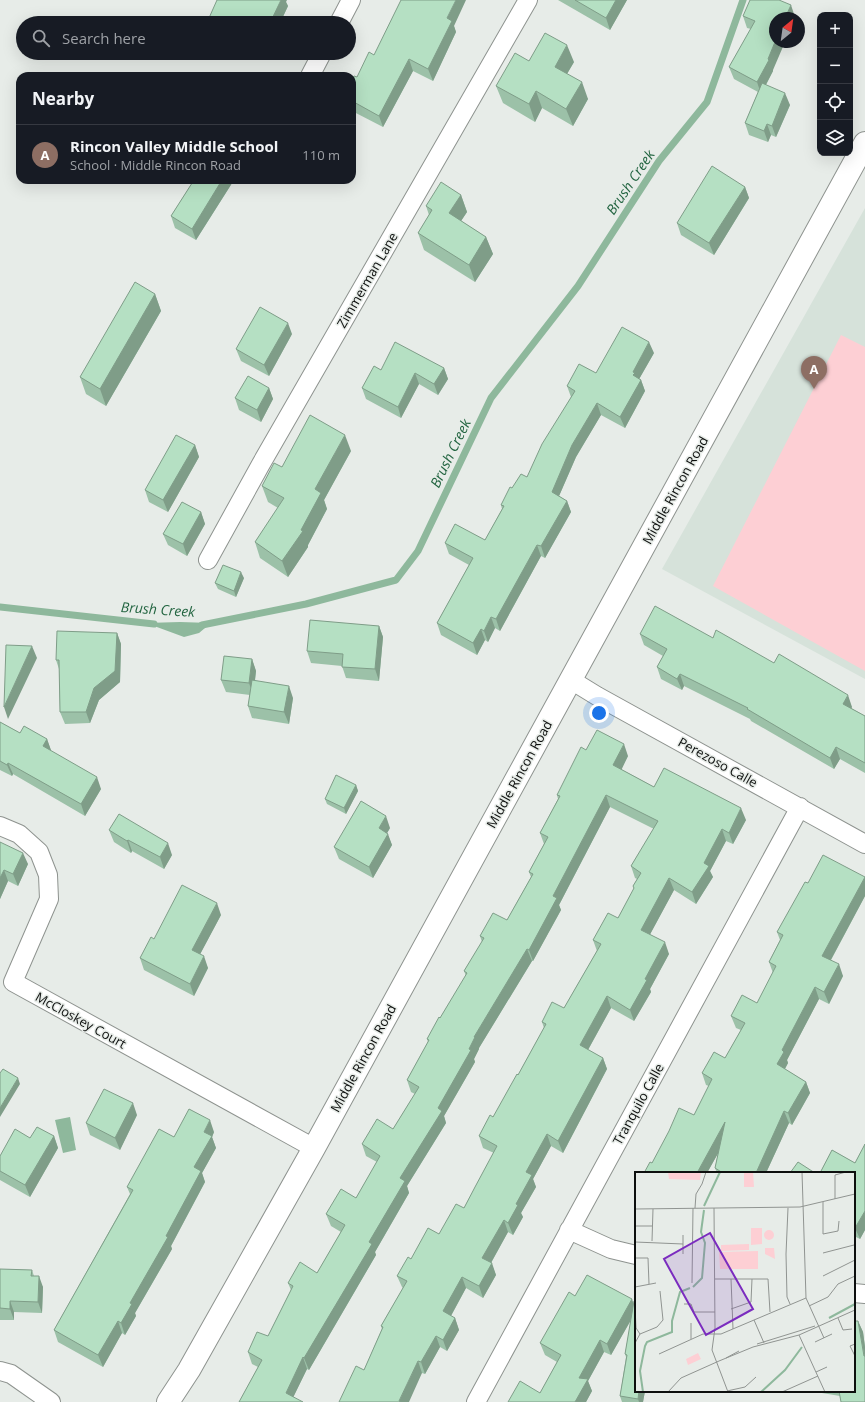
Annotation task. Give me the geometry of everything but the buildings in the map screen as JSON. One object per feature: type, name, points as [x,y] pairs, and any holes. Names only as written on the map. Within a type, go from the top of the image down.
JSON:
[{"type":"street","points":[[342,16],[351,0]]},
{"type":"street","name":"Zimmerman Lane","points":[[208,560],[261,464],[528,0]]},
{"type":"street","points":[[312,72],[318,60]]},
{"type":"street","name":"Middle Rincon Road","points":[[168,1402],[189,1370],[314,1148],[865,143]]},
{"type":"street","name":"Perezoso Calle","points":[[571,680],[604,700],[865,844]]},
{"type":"street","name":"Tranquilo Calle","points":[[476,1402],[800,807]]},
{"type":"street","name":"McCloskey Court","points":[[0,826],[19,834],[39,852],[48,875],[49,899],[12,982],[314,1148]]},
{"type":"street","points":[[569,1230],[611,1249],[635,1255]]},
{"type":"street","points":[[855,1293],[865,1294]]},
{"type":"street","points":[[0,1371],[11,1374],[51,1402]]},
{"type":"shaded area","points":[[865,208],[865,679],[662,569]]},
{"type":"shaded area","points":[[841,335],[865,347],[865,671],[713,586]]},
{"type":"shaded area","points":[[146,623],[211,623],[199,633],[184,637]]},
{"type":"shaded area","points":[[70,1117],[76,1150],[63,1153],[55,1120]]},
{"type":"waterway","name":"Brush Creek","points":[[202,625],[306,604],[396,580],[418,551],[491,398],[578,286],[659,161],[707,102],[743,0]]},
{"type":"waterway","name":"Brush Creek","points":[[0,607],[154,624]]},
{"type":"place","name":"Rincon Valley Middle School","points":[[814,389]]}]
